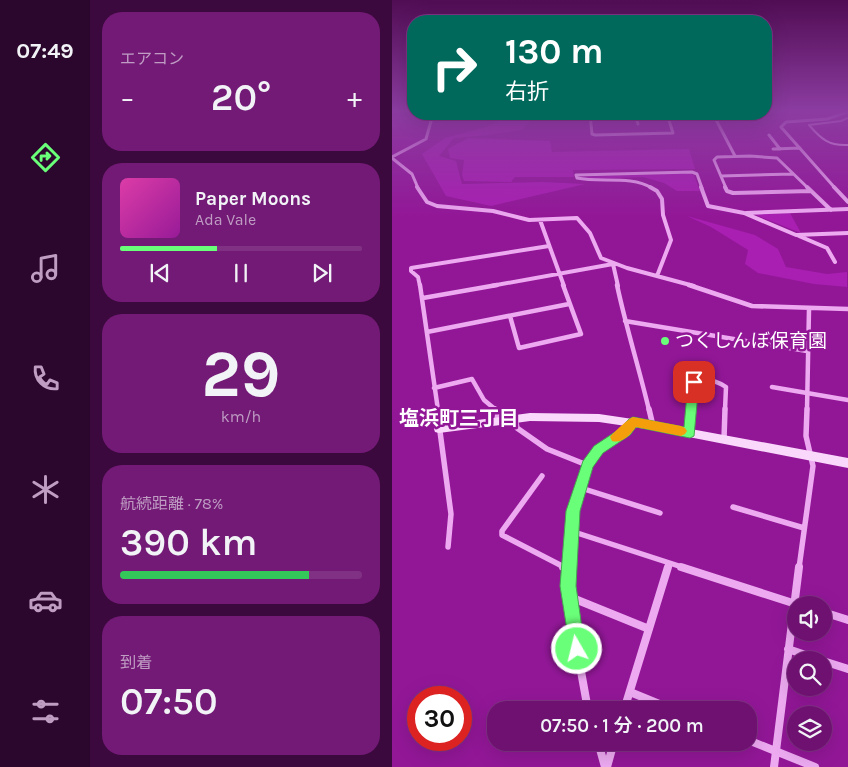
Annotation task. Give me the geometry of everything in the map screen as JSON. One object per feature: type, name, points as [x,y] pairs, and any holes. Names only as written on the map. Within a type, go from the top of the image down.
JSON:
[{"type":"street","points":[[414,146],[392,158],[412,174],[427,202],[437,206],[493,211],[529,220],[576,218],[590,232],[601,258],[613,264],[752,306],[848,309]]},
{"type":"street","points":[[730,146],[735,156]]},
{"type":"street","points":[[777,146],[780,149]]},
{"type":"street","points":[[773,149],[800,148],[848,202]]},
{"type":"street","points":[[811,190],[733,193],[727,191],[714,160],[717,157],[735,156],[777,158],[811,190],[831,210]]},
{"type":"street","points":[[657,276],[671,238],[664,217],[663,200],[658,192],[645,184],[634,181],[586,181],[577,178],[576,175],[692,172],[697,174],[708,206],[744,213],[827,248],[835,262]]},
{"type":"street","points":[[721,176],[794,174]]},
{"type":"street","points":[[744,213],[848,210]]},
{"type":"street","points":[[510,316],[519,348],[581,334],[540,220]]},
{"type":"street","points":[[796,235],[848,233]]},
{"type":"street","points":[[448,547],[451,514],[423,298],[418,277],[411,271],[411,268],[549,246]]},
{"type":"street","points":[[423,298],[613,264]]},
{"type":"street","points":[[613,264],[625,320],[632,340],[653,426]]},
{"type":"street","points":[[427,332],[570,304]]},
{"type":"street","points":[[797,596],[813,466],[806,436],[809,308]]},
{"type":"street","points":[[625,320],[807,351]]},
{"type":"street","points":[[690,433],[694,382],[700,378],[721,382],[726,388],[724,439]]},
{"type":"street","points":[[434,388],[472,379],[474,387],[484,400],[498,412],[497,420]]},
{"type":"street","points":[[772,387],[848,400]]},
{"type":"street","points":[[439,429],[515,418],[564,416],[633,422],[848,463]]},
{"type":"street","points":[[515,418],[517,428],[547,450],[587,465]]},
{"type":"street","points":[[587,701],[570,597],[568,569],[573,511],[587,465],[599,449],[626,431],[633,422]]},
{"type":"street","points":[[542,476],[502,531],[502,535],[568,569]]},
{"type":"street","points":[[581,488],[660,513]]},
{"type":"street","points":[[734,507],[804,528]]},
{"type":"street","points":[[571,532],[787,601]]},
{"type":"street","points":[[627,701],[669,563]]},
{"type":"street","points":[[570,597],[649,629]]},
{"type":"street","points":[[832,615],[848,620]]},
{"type":"street","points":[[774,767],[789,641]]},
{"type":"street","points":[[788,649],[794,651]]},
{"type":"street","points":[[832,663],[848,669]]},
{"type":"street","points":[[630,692],[652,701]]},
{"type":"street","points":[[757,744],[815,767]]},
{"type":"street","points":[[601,751],[606,767]]},
{"type":"street","points":[[606,767],[611,751]]},
{"type":"shaded area","points":[[434,146],[448,146],[439,156],[456,161],[462,184],[543,182],[585,184],[491,206],[446,196],[422,154]]},
{"type":"shaded area","points":[[454,146],[551,146],[552,152],[689,149],[695,169],[573,170],[574,177],[515,177],[511,182],[464,181],[462,175],[464,160],[450,158],[448,149]]},
{"type":"shaded area","points":[[690,173],[694,175],[700,191],[677,191],[664,183],[643,177],[587,179],[580,177]]},
{"type":"shaded area","points":[[790,213],[801,233],[756,215],[756,214]]},
{"type":"shaded area","points":[[687,216],[755,235],[778,249],[786,267],[827,274],[847,272],[847,287],[814,284],[758,273],[745,264],[748,250],[711,227]]},
{"type":"slow traffic","points":[[616,437],[626,431],[633,422],[681,431]]},
{"type":"place","name":"つくしんぼ保育園","points":[[665,341]]},
{"type":"district","name":"塩浜町三丁目","points":[[459,418]]},
{"type":"route","points":[[577,649],[568,586],[568,569],[573,511],[587,465],[599,449],[626,431],[633,422],[690,433],[694,382]]}]
